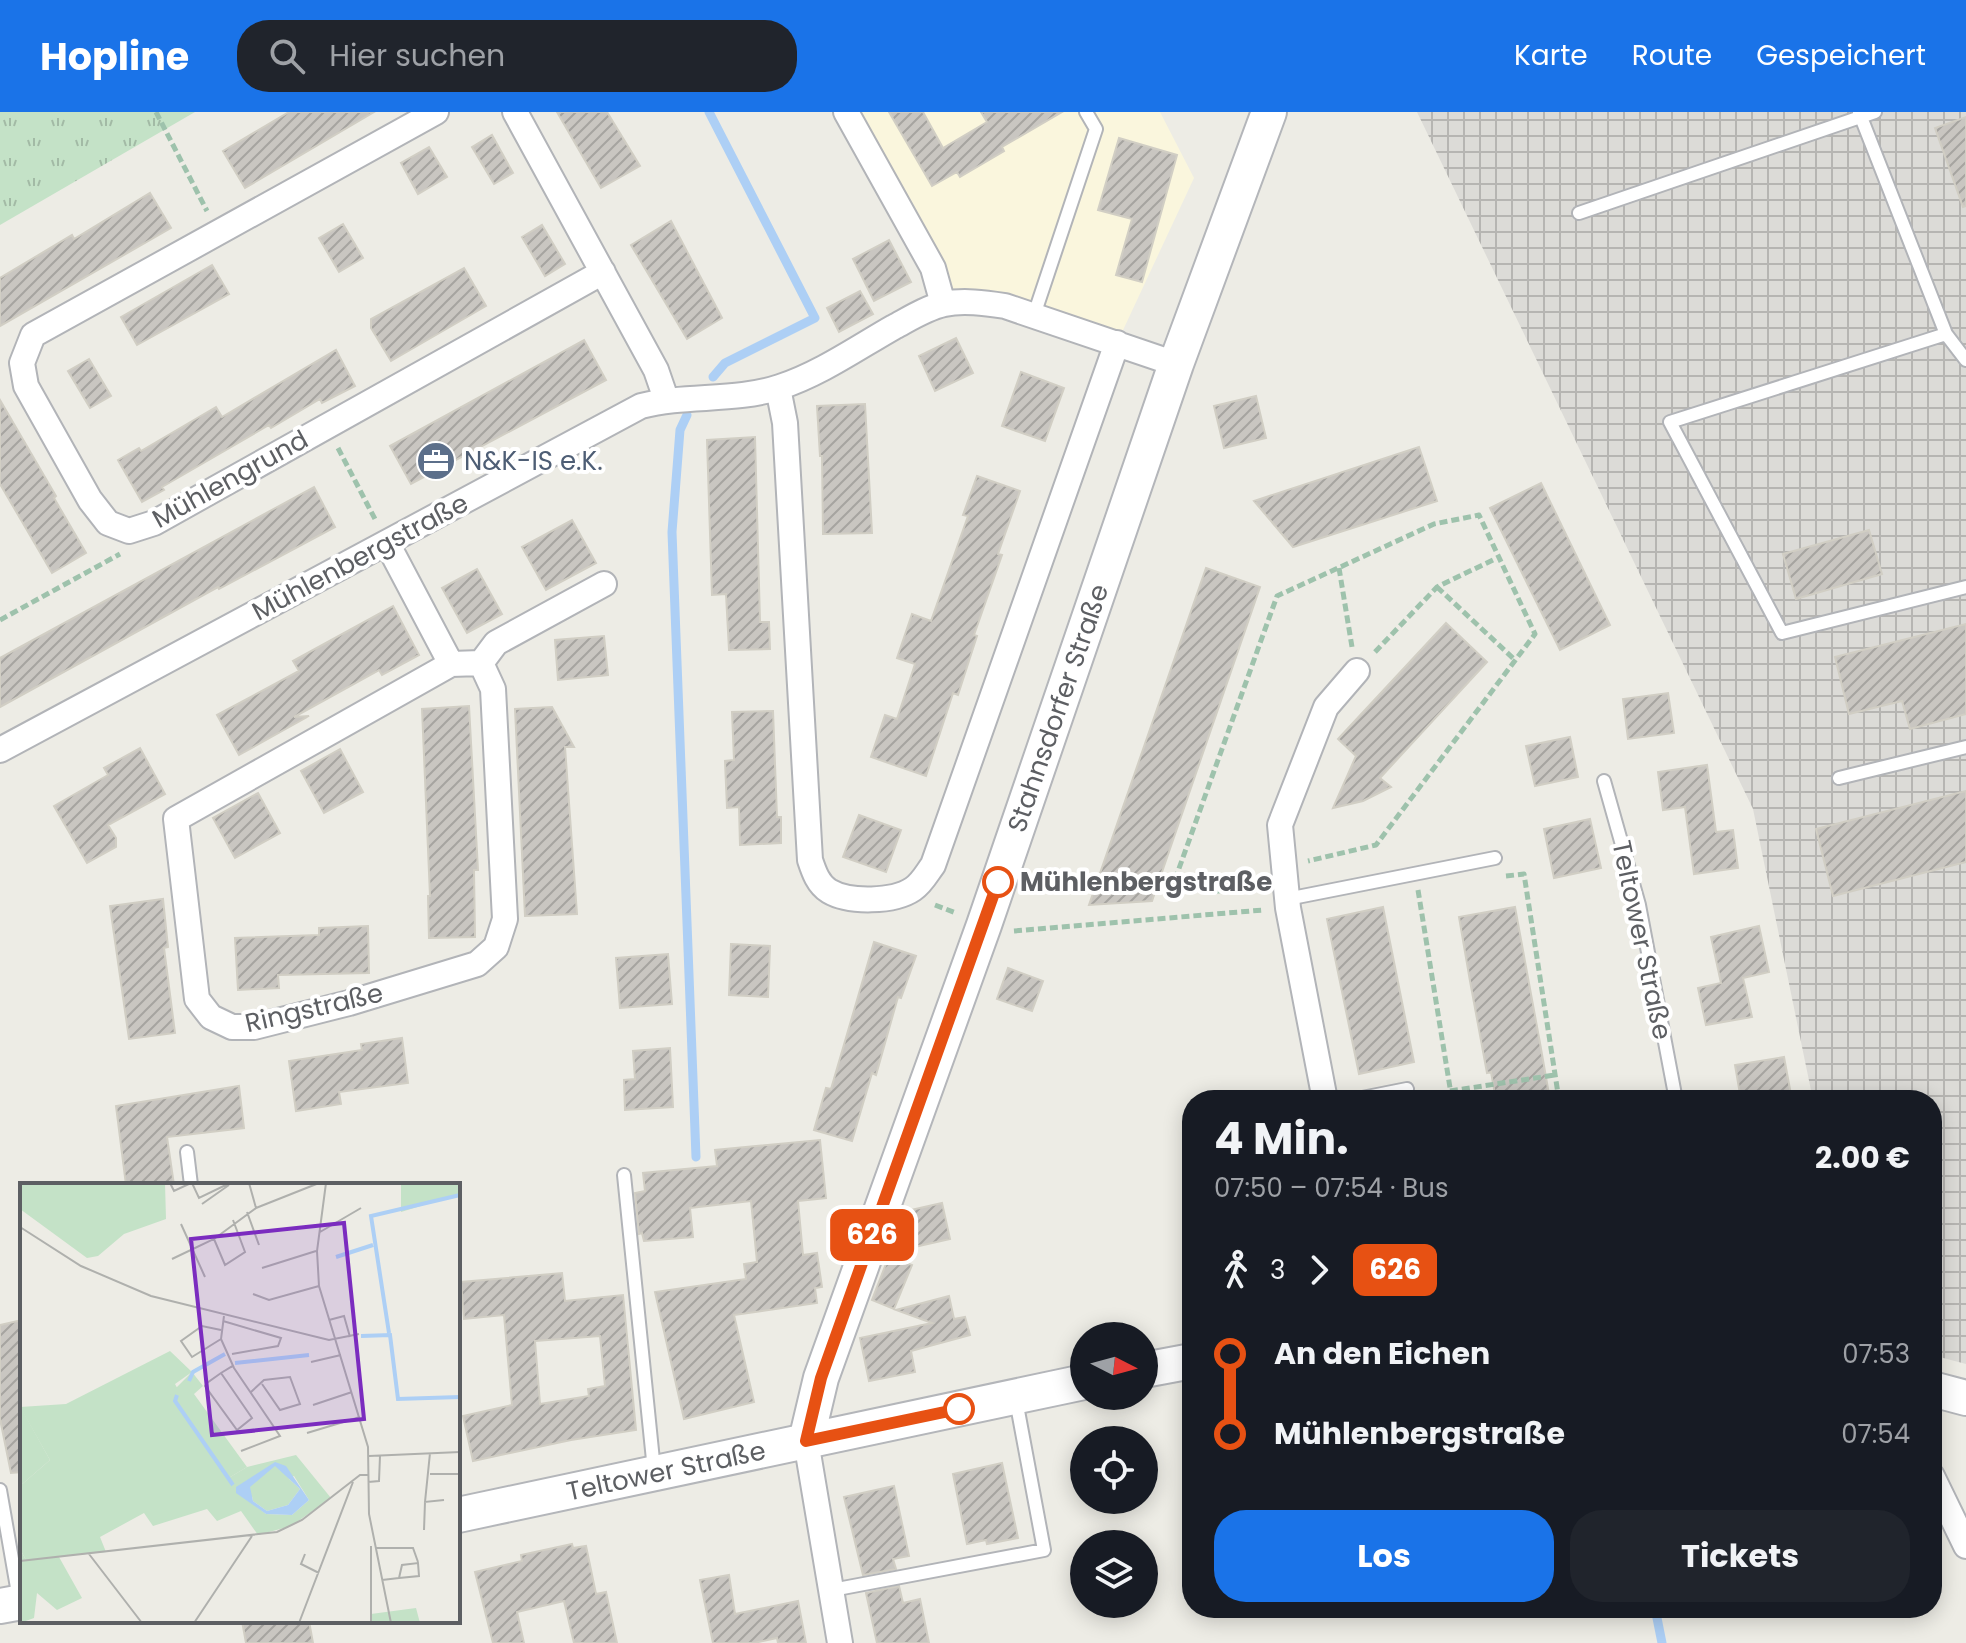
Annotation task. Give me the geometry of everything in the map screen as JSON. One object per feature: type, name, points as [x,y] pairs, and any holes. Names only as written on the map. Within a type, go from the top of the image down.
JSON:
[{"type":"street","name":"Mühlengrund","points":[[436,112],[33,335],[22,363],[26,386],[90,500],[108,523],[129,531],[154,523],[603,272]]},
{"type":"street","points":[[515,112],[656,370],[666,399]]},
{"type":"street","points":[[846,112],[933,268],[943,304]]},
{"type":"street","name":"Stahnsdorfer Straße","points":[[806,1441],[821,1378],[984,925],[1176,364],[1269,112]]},
{"type":"street","name":"Mühlenbergstraße","points":[[0,750],[641,406],[666,399],[737,395],[778,388],[804,378],[912,317],[943,304],[976,302],[1005,306],[1176,364]]},
{"type":"street","points":[[778,388],[785,423],[810,860],[815,877],[828,890],[845,897],[890,899],[917,887],[933,865],[1117,343]]},
{"type":"street","points":[[387,543],[451,664]]},
{"type":"street","points":[[481,663],[496,643],[604,584]]},
{"type":"street","name":"Ringstraße","points":[[481,663],[493,689],[505,919],[496,947],[477,964],[349,1003],[254,1027],[232,1027],[211,1017],[197,999],[176,819],[451,664],[481,663]]},
{"type":"street","points":[[1323,1090],[1287,903],[1280,825],[1326,707],[1357,671]]},
{"type":"street","points":[[1158,1367],[1182,1363]]},
{"type":"street","name":"Teltower Straße","points":[[460,1515],[1070,1385]]},
{"type":"street","points":[[1942,1392],[1966,1398]]},
{"type":"street","points":[[806,1441],[840,1643]]},
{"type":"street","points":[[1942,1497],[1966,1546]]},
{"type":"lane","points":[[1034,315],[1096,129],[1086,112]]},
{"type":"lane","points":[[1579,213],[1860,114],[1875,112]]},
{"type":"lane","points":[[1860,114],[1946,334],[1966,360]]},
{"type":"lane","points":[[1946,334],[1670,422],[1782,633],[1966,587]]},
{"type":"lane","points":[[1839,778],[1966,747]]},
{"type":"lane","name":"Teltower Straße","points":[[1604,781],[1639,905],[1674,1090]]},
{"type":"lane","points":[[1287,903],[1495,858]]},
{"type":"lane","points":[[1402,1090],[1407,1089]]},
{"type":"lane","points":[[187,1152],[191,1183]]},
{"type":"lane","points":[[624,1175],[655,1473]]},
{"type":"lane","points":[[832,1590],[1044,1550],[1015,1397]]},
{"type":"lane","points":[[0,1490],[14,1603]]},
{"type":"path","points":[[156,112],[218,232]]},
{"type":"path","points":[[327,426],[387,543]]},
{"type":"path","points":[[0,620],[119,556],[129,531]]},
{"type":"path","points":[[1357,671],[1437,587],[1499,557]]},
{"type":"path","points":[[1339,568],[1357,671]]},
{"type":"path","points":[[1437,587],[1515,660]]},
{"type":"path","points":[[1495,858],[1500,876],[1524,874],[1557,1090]]},
{"type":"path","points":[[1415,874],[1450,1090]]},
{"type":"path","points":[[906,893],[1002,932],[1287,903]]},
{"type":"path","points":[[1457,1090],[1555,1075]]},
{"type":"shaded area","points":[[846,112],[1160,112],[1194,178],[1117,343],[943,304]]},
{"type":"shaded area","points":[[1417,112],[1966,112],[1966,1364],[1942,1358],[1942,1090],[1811,1090],[1753,809]]},
{"type":"green space","points":[[0,112],[195,112],[0,225]]},
{"type":"building","points":[[289,112],[374,112],[245,188],[223,151]]},
{"type":"building","points":[[557,112],[607,112],[640,166],[601,188]]},
{"type":"building","points":[[889,112],[923,112],[943,148],[987,122],[981,112],[1062,112],[1002,147],[1004,151],[960,177],[957,172],[932,186]]},
{"type":"building","points":[[1966,117],[1966,206],[1963,207],[1935,128]]},
{"type":"building","points":[[492,135],[513,173],[494,184],[472,147]]},
{"type":"building","points":[[1119,138],[1177,155],[1142,282],[1116,275],[1132,219],[1098,210]]},
{"type":"building","points":[[429,147],[447,177],[418,194],[401,163]]},
{"type":"building","points":[[150,193],[171,228],[0,326],[0,278],[72,235],[74,239]]},
{"type":"building","points":[[671,221],[722,318],[687,339],[631,245]]},
{"type":"building","points":[[343,224],[363,258],[339,272],[319,238]]},
{"type":"building","points":[[542,225],[565,264],[545,276],[522,237]]},
{"type":"building","points":[[889,240],[911,282],[874,301],[853,259]]},
{"type":"building","points":[[212,265],[229,294],[137,345],[121,317]]},
{"type":"building","points":[[464,268],[486,306],[391,361],[371,328],[371,319]]},
{"type":"building","points":[[860,291],[873,314],[839,332],[827,308]]},
{"type":"building","points":[[956,338],[973,373],[935,391],[919,356]]},
{"type":"building","points":[[584,340],[606,380],[411,484],[390,446]]},
{"type":"building","points":[[336,350],[355,386],[322,403],[320,399],[271,428],[269,425],[162,487],[164,490],[142,502],[118,460],[139,448],[141,451],[216,407],[222,417]]},
{"type":"building","points":[[89,359],[111,396],[90,408],[68,371]]},
{"type":"building","points":[[1021,372],[1064,388],[1045,441],[1002,426]]},
{"type":"building","points":[[1256,396],[1266,438],[1224,448],[1214,406]]},
{"type":"building","points":[[0,400],[86,553],[52,573],[0,484]]},
{"type":"building","points":[[865,404],[872,533],[823,534],[822,456],[817,406]]},
{"type":"building","points":[[755,437],[760,622],[769,622],[770,649],[729,650],[726,594],[712,595],[707,440]]},
{"type":"building","points":[[1419,447],[1437,501],[1293,547],[1254,501]]},
{"type":"building","points":[[977,476],[1020,491],[998,554],[1002,555],[974,635],[977,636],[958,695],[953,693],[926,776],[871,757],[885,715],[897,719],[915,664],[897,658],[912,614],[931,621],[968,516],[963,515]]},
{"type":"building","points":[[1541,483],[1610,625],[1560,650],[1490,508]]},
{"type":"building","points":[[314,487],[335,527],[218,587],[0,707],[0,658]]},
{"type":"building","points":[[572,520],[596,563],[546,590],[522,547]]},
{"type":"building","points":[[1869,530],[1882,574],[1796,599],[1783,554]]},
{"type":"building","points":[[1206,568],[1260,587],[1152,901],[1089,905]]},
{"type":"building","points":[[477,569],[502,614],[467,633],[442,588]]},
{"type":"building","points":[[393,606],[419,655],[382,675],[379,670],[294,717],[309,716],[239,755],[217,715],[299,671],[293,661]]},
{"type":"building","points":[[1446,623],[1487,662],[1380,778],[1391,787],[1363,801],[1333,808],[1356,756],[1338,739]]},
{"type":"building","points":[[1966,624],[1966,714],[1910,729],[1902,701],[1849,714],[1835,657]]},
{"type":"building","points":[[604,636],[608,675],[558,680],[555,640]]},
{"type":"building","points":[[1668,693],[1674,733],[1628,739],[1623,699]]},
{"type":"building","points":[[469,706],[478,870],[474,870],[475,937],[429,938],[422,709]]},
{"type":"building","points":[[552,707],[574,747],[565,747],[577,914],[525,916],[515,709]]},
{"type":"building","points":[[773,711],[777,817],[781,817],[781,843],[740,845],[739,807],[727,808],[725,761],[734,760],[732,712]]},
{"type":"building","points":[[1570,737],[1578,777],[1535,786],[1526,746]]},
{"type":"building","points":[[140,748],[165,794],[108,825],[116,838],[116,847],[87,863],[54,806],[108,775],[104,768]]},
{"type":"building","points":[[340,749],[363,792],[324,813],[301,771]]},
{"type":"building","points":[[1707,765],[1716,832],[1733,830],[1738,868],[1694,874],[1685,807],[1663,810],[1658,772]]},
{"type":"building","points":[[1966,791],[1966,862],[1833,896],[1816,829]]},
{"type":"building","points":[[258,793],[280,833],[235,858],[213,818]]},
{"type":"building","points":[[859,815],[901,830],[886,872],[843,857]]},
{"type":"building","points":[[1590,819],[1601,868],[1554,878],[1544,829]]},
{"type":"building","points":[[163,899],[168,947],[164,948],[175,1033],[129,1039],[110,906]]},
{"type":"building","points":[[1383,907],[1414,1062],[1359,1074],[1327,919]]},
{"type":"building","points":[[1515,907],[1548,1090],[1494,1090],[1491,1072],[1487,1073],[1459,917]]},
{"type":"building","points":[[368,926],[369,973],[278,975],[279,988],[238,990],[235,938],[319,935],[319,928]]},
{"type":"building","points":[[1759,926],[1769,972],[1743,978],[1752,1017],[1706,1025],[1698,988],[1721,983],[1711,937]]},
{"type":"building","points":[[874,942],[916,956],[901,998],[898,997],[876,1075],[872,1073],[852,1141],[814,1130],[826,1088],[831,1089]]},
{"type":"building","points":[[731,944],[770,946],[768,997],[729,995]]},
{"type":"building","points":[[668,954],[672,1004],[620,1008],[616,958]]},
{"type":"building","points":[[1008,968],[1043,981],[1032,1011],[997,999]]},
{"type":"building","points":[[402,1038],[408,1083],[339,1092],[341,1104],[296,1111],[289,1061],[362,1050],[361,1044]]},
{"type":"building","points":[[670,1048],[673,1107],[625,1110],[624,1080],[635,1079],[633,1051]]},
{"type":"building","points":[[1784,1057],[1790,1090],[1739,1090],[1735,1065]]},
{"type":"building","points":[[239,1086],[244,1128],[167,1137],[174,1183],[126,1183],[116,1106]]},
{"type":"building","points":[[820,1140],[826,1198],[798,1201],[803,1255],[817,1253],[822,1287],[815,1288],[817,1303],[734,1315],[754,1402],[684,1419],[655,1292],[746,1279],[744,1264],[757,1262],[751,1201],[690,1208],[693,1237],[644,1241],[642,1233],[639,1234],[635,1193],[645,1191],[643,1173],[717,1166],[715,1150]]},
{"type":"building","points":[[942,1203],[950,1239],[910,1248],[902,1212]]},
{"type":"building","points":[[889,1256],[912,1265],[894,1309],[872,1300]]},
{"type":"building","points":[[562,1273],[565,1301],[623,1295],[636,1430],[473,1461],[463,1416],[512,1405],[504,1315],[464,1319],[461,1282]],"holes":[[[600,1336],[605,1386],[588,1389],[589,1396],[540,1404],[535,1341]]]},
{"type":"building","points":[[949,1296],[954,1319],[965,1317],[970,1335],[911,1351],[915,1372],[869,1381],[860,1338],[932,1323],[896,1310]]},
{"type":"building","points":[[20,1320],[20,1472],[11,1473],[0,1419],[0,1325]]},
{"type":"building","points":[[1002,1463],[1018,1538],[967,1544],[953,1474]]},
{"type":"building","points":[[894,1486],[909,1556],[893,1559],[896,1569],[863,1575],[844,1497]]},
{"type":"building","points":[[572,1544],[573,1548],[586,1546],[596,1594],[606,1592],[617,1643],[574,1643],[564,1601],[517,1612],[524,1643],[493,1643],[475,1572],[522,1561],[521,1555]]},
{"type":"building","points":[[729,1575],[735,1614],[798,1601],[806,1643],[778,1643],[777,1638],[754,1643],[713,1643],[700,1580]]},
{"type":"building","points":[[899,1586],[903,1603],[920,1599],[929,1643],[877,1643],[866,1593]]},
{"type":"building","points":[[242,1623],[309,1623],[313,1643],[246,1643]]},
{"type":"waterway","points":[[709,112],[815,318],[725,363],[713,377]]},
{"type":"waterway","points":[[687,415],[680,430],[672,532],[696,1157]]},
{"type":"waterway","points":[[1657,1618],[1662,1643]]},
{"type":"bus line","name":"626","points":[[959,1409],[806,1441],[821,1378],[998,882]]},
{"type":"place","name":"N&K-IS e.K.","points":[[436,461]]},
{"type":"place","name":"Mühlenbergstraße","points":[[998,882]]}]
